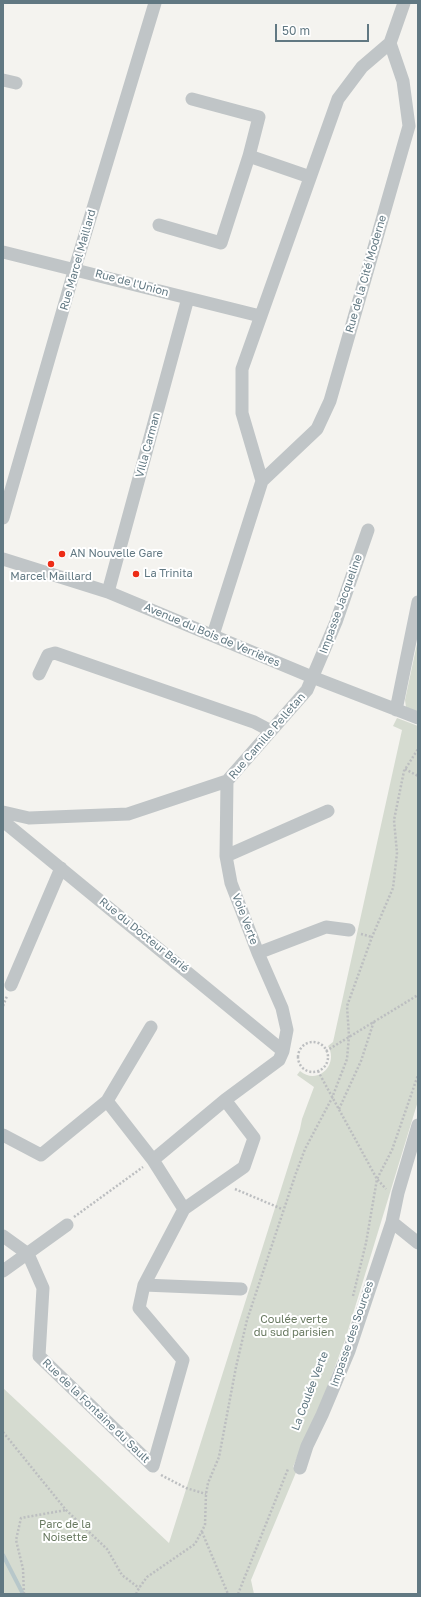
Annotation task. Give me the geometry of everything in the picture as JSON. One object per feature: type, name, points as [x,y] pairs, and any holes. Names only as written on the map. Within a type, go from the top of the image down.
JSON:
[{"type":"street","name":"Rue Marcel Maillard","points":[[3,518],[75,268],[155,3]]},
{"type":"street","points":[[262,481],[242,413],[242,369],[338,99],[362,67],[390,43],[404,3]]},
{"type":"street","name":"Rue de la Cité Moderne","points":[[213,635],[262,481],[317,429],[330,401],[409,126],[403,81],[390,43]]},
{"type":"street","points":[[3,80],[16,83]]},
{"type":"street","points":[[158,226],[221,243],[249,156],[259,117],[192,98]]},
{"type":"street","points":[[249,156],[310,177]]},
{"type":"street","name":"Rue de l'Union","points":[[3,252],[75,268],[260,316]]},
{"type":"street","name":"Villa Carman","points":[[108,592],[188,298]]},
{"type":"street","name":"Impasse Jacqueline","points":[[312,677],[336,622],[368,530]]},
{"type":"street","name":"Avenue du Bois de Verrières","points":[[3,559],[108,592],[312,677],[418,718]]},
{"type":"street","points":[[396,710],[418,602]]},
{"type":"street","points":[[39,674],[48,655],[55,652],[254,722],[271,731]]},
{"type":"street","name":"Rue Camille Pelletan","points":[[3,812],[29,818],[128,814],[227,781],[307,690],[312,677]]},
{"type":"street","name":"Voie Verte","points":[[227,781],[226,856],[232,883],[258,954],[282,1008],[288,1030],[284,1051]]},
{"type":"street","points":[[226,856],[328,811]]},
{"type":"street","name":"Rue du Docteur Barié","points":[[3,821],[284,1051]]},
{"type":"street","points":[[11,985],[61,868]]},
{"type":"street","points":[[258,954],[326,927],[349,930]]},
{"type":"street","points":[[3,1135],[41,1155],[107,1101],[151,1027]]},
{"type":"street","points":[[153,1160],[225,1100],[279,1060],[284,1051]]},
{"type":"street","points":[[107,1101],[153,1160],[184,1209],[244,1167],[254,1138],[225,1100]]},
{"type":"street","name":"Impasse des Sources","points":[[296,1465],[322,1415],[349,1351],[392,1222],[398,1194],[418,1125]]},
{"type":"street","name":"Rue de la Fontaine du Sault","points":[[28,1254],[43,1288],[39,1356],[153,1466],[183,1360],[139,1308],[144,1285],[184,1209]]},
{"type":"street","points":[[392,1222],[418,1243]]},
{"type":"street","points":[[3,1271],[67,1225]]},
{"type":"street","points":[[3,1236],[28,1254]]},
{"type":"street","points":[[144,1285],[241,1289]]},
{"type":"path","points":[[136,1594],[138,1588],[147,1577],[191,1549],[199,1539],[202,1532],[207,1516],[206,1494],[208,1484],[219,1457],[247,1320],[282,1209],[305,1149],[332,1098],[347,1059],[349,1036],[347,1006],[372,937],[393,888],[397,853],[394,820],[406,769],[418,749]]},
{"type":"path","points":[[406,769],[418,776]]},
{"type":"path","points":[[326,1051],[418,995]]},
{"type":"path","points":[[339,1110],[361,1061],[375,1021]]},
{"type":"path","points":[[308,1043],[320,1044],[326,1051],[326,1064],[318,1071],[307,1071],[302,1067],[298,1056],[300,1051],[308,1043]]},
{"type":"path","points":[[318,1071],[356,1138],[377,1179],[385,1189],[398,1194]]},
{"type":"path","points":[[351,1302],[366,1243],[377,1179],[392,1150],[418,1075]]},
{"type":"path","points":[[79,1213],[153,1160]]},
{"type":"path","points":[[222,1182],[282,1209]]},
{"type":"path","points":[[3,1432],[66,1510],[107,1549],[122,1575],[138,1588]]},
{"type":"path","points":[[238,1594],[296,1465]]},
{"type":"path","points":[[153,1466],[157,1473],[186,1488],[206,1494]]},
{"type":"path","points":[[24,1594],[23,1569],[16,1540],[21,1518],[66,1510]]},
{"type":"path","points":[[202,1532],[228,1594]]},
{"type":"green space","points":[[418,639],[418,712],[406,707],[405,700]]},
{"type":"green space","name":"Coulée verte du sud parisien","points":[[397,718],[418,726],[418,1101],[345,1340],[322,1401],[293,1467],[297,1470],[251,1580],[254,1594],[3,1594],[3,1388],[169,1543],[302,1119],[314,1087],[297,1075],[300,1071],[307,1075],[314,1076],[320,1074],[329,1066],[331,1060],[331,1053],[328,1046],[333,1042],[402,730],[393,726]]},
{"type":"waterway","points":[[3,1555],[23,1594]]},
{"type":"place","name":"AN Nouvelle Gare","points":[[62,554]]},
{"type":"place","name":"Marcel Maillard","points":[[51,564]]},
{"type":"place","name":"La Trinita","points":[[136,574]]},
{"type":"park label","name":"Parc de la Noisette","points":[[65,1531]]}]
